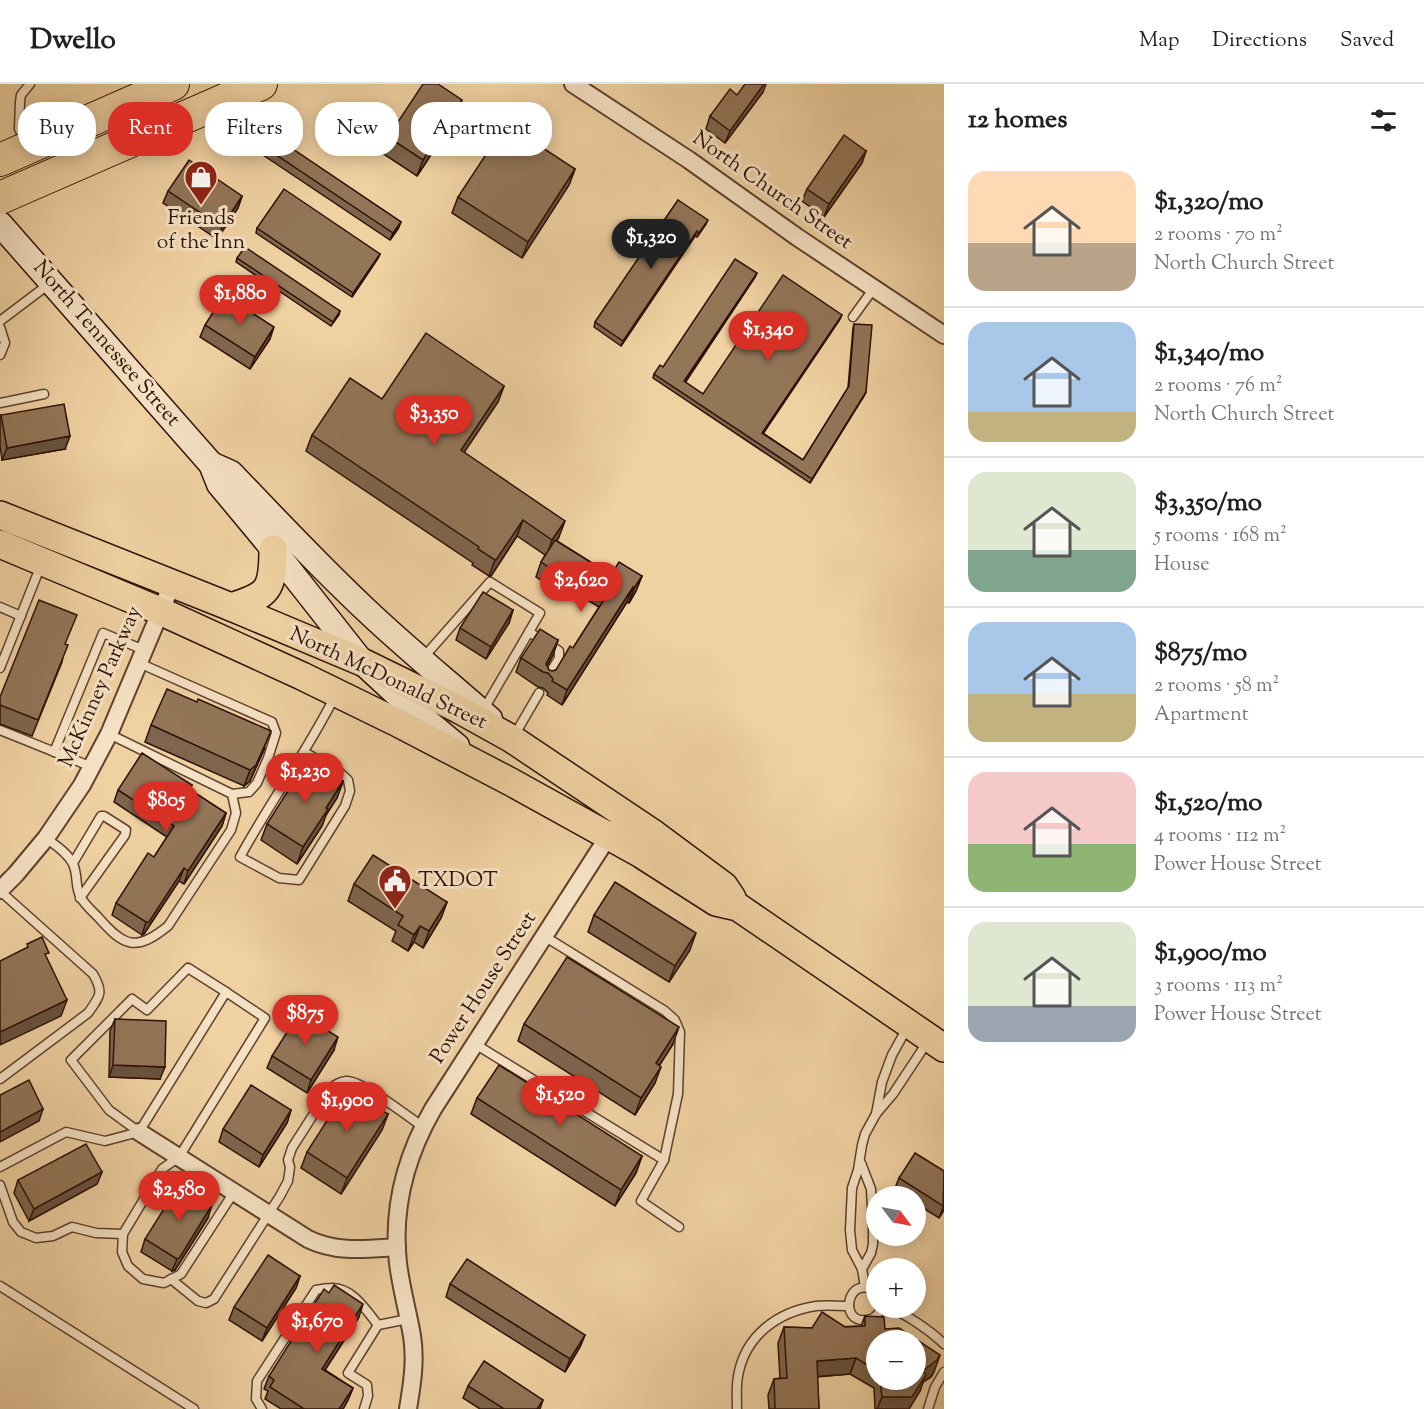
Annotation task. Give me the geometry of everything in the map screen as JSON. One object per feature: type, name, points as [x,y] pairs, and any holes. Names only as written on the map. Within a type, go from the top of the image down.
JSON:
[{"type":"highway","points":[[96,125],[186,95],[261,84]]},
{"type":"highway","points":[[0,198],[186,95]]},
{"type":"highway","points":[[0,160],[18,152]]},
{"type":"main road","name":"North McDonald Street","points":[[0,515],[362,662],[449,704],[512,739],[623,813],[724,886],[738,907]]},
{"type":"main road","name":"North McDonald Street","points":[[0,544],[160,611],[396,722],[609,836],[716,902],[738,907],[928,1037]]},
{"type":"main road","points":[[231,608],[256,598],[266,589],[273,573],[273,549]]},
{"type":"street","name":"North Church Street","points":[[573,84],[689,160],[797,237],[944,335]]},
{"type":"street","name":"North Tennessee Street","points":[[0,224],[211,464]]},
{"type":"street","points":[[211,464],[219,484],[362,662],[417,713],[484,769]]},
{"type":"street","points":[[211,464],[231,473],[329,574],[421,660],[512,739]]},
{"type":"street","name":"McKinney Parkway","points":[[0,891],[46,838],[71,803],[92,767],[109,734],[172,584]]},
{"type":"street","name":"Power House Street","points":[[408,1409],[413,1376],[412,1337],[399,1266],[397,1228],[401,1194],[409,1160],[423,1127],[623,813]]},
{"type":"street","points":[[139,1132],[318,1245],[353,1250],[397,1247]]},
{"type":"lane","points":[[20,102],[21,95],[30,84]]},
{"type":"lane","points":[[0,321],[52,282]]},
{"type":"lane","points":[[853,317],[874,288]]},
{"type":"lane","points":[[0,327],[5,343],[0,356]]},
{"type":"lane","points":[[0,403],[44,393]]},
{"type":"lane","points":[[0,668],[42,562]]},
{"type":"lane","points":[[421,660],[490,582],[540,613],[483,712]]},
{"type":"lane","points":[[0,607],[21,616]]},
{"type":"lane","points":[[529,632],[558,651],[559,658],[547,678]]},
{"type":"lane","points":[[54,752],[103,633],[141,656],[272,722],[276,733],[257,783],[249,792],[232,794],[109,734]]},
{"type":"lane","points":[[304,752],[337,770],[348,780],[350,791],[345,806],[299,880],[279,878],[240,857],[321,724],[337,693]]},
{"type":"lane","points":[[512,739],[539,693]]},
{"type":"lane","points":[[0,730],[92,767]]},
{"type":"lane","points":[[46,838],[73,863],[81,898],[110,931],[128,943],[142,943],[168,926],[231,830],[236,813],[232,794]]},
{"type":"lane","points":[[73,863],[101,816],[126,830],[125,835],[81,898]]},
{"type":"lane","points":[[0,891],[93,974],[100,986],[100,993],[88,1013],[0,1079]]},
{"type":"lane","points":[[544,936],[665,1011],[675,1020],[680,1032],[678,1094],[664,1160],[641,1201],[679,1227]]},
{"type":"lane","points":[[139,1132],[109,1110],[71,1060],[132,999],[147,1010],[188,968],[265,1018],[179,1157],[162,1169],[123,1234],[122,1252],[128,1266],[143,1279],[164,1283],[181,1274],[234,1192]]},
{"type":"lane","points":[[0,1167],[66,1132],[105,1141],[139,1132],[226,992]]},
{"type":"lane","points":[[876,1114],[882,1082],[892,1054],[928,1037]]},
{"type":"lane","points":[[873,1318],[865,1321],[858,1319],[851,1314],[849,1306],[852,1293],[865,1287],[862,1269],[852,1250],[850,1230],[852,1188],[862,1144],[876,1114],[893,1094],[928,1037]]},
{"type":"lane","points":[[475,1044],[664,1160]]},
{"type":"lane","points":[[171,1279],[198,1301],[206,1304],[214,1299],[280,1196],[288,1180],[290,1167],[288,1160],[292,1148],[335,1084],[347,1080],[360,1085],[423,1127]]},
{"type":"lane","points":[[860,1160],[871,1189],[873,1226],[871,1253],[862,1269]]},
{"type":"lane","points":[[0,1185],[14,1222],[21,1232],[36,1238],[53,1236],[72,1227],[96,1233],[123,1234]]},
{"type":"lane","points":[[0,1286],[194,1409]]},
{"type":"lane","points":[[262,1409],[256,1399],[257,1381],[316,1290],[332,1287],[345,1290],[360,1302],[378,1325]]},
{"type":"lane","points":[[737,1409],[737,1378],[741,1363],[754,1340],[765,1328],[777,1319],[797,1310],[818,1306],[849,1306]]},
{"type":"lane","points":[[909,1318],[944,1344]]},
{"type":"lane","points":[[364,1409],[368,1396],[367,1385],[348,1373],[378,1325],[408,1319]]},
{"type":"lane","points":[[928,1409],[935,1388],[944,1372]]},
{"type":"building","points":[[423,84],[438,84],[462,100],[461,102],[411,102]]},
{"type":"building","points":[[745,84],[764,84],[730,131],[710,116],[730,89],[737,95]]},
{"type":"building","points":[[411,102],[411,152],[399,144],[399,120]]},
{"type":"building","points":[[844,135],[866,151],[829,204],[807,189]]},
{"type":"building","points":[[552,154],[575,169],[528,242],[458,197],[485,156],[552,156]]},
{"type":"building","points":[[278,156],[303,156],[401,222],[393,233]]},
{"type":"building","name":"Friends of the Inn","points":[[189,160],[242,196],[222,227],[168,191]]},
{"type":"building","points":[[284,189],[380,254],[353,293],[257,228]]},
{"type":"building","points":[[678,200],[708,220],[699,233],[697,231],[623,341],[595,322]]},
{"type":"building","points":[[245,247],[340,311],[333,322],[237,258]]},
{"type":"building","points":[[735,259],[757,273],[684,381],[703,394],[783,275],[842,315],[762,433],[803,460],[849,386],[854,324],[872,325],[866,392],[812,479],[654,374],[660,365],[663,367]]},
{"type":"building","points":[[224,295],[274,327],[255,357],[205,325]]},
{"type":"building","points":[[426,333],[504,386],[461,450],[565,521],[552,540],[523,520],[495,560],[312,435],[350,378],[382,399]]},
{"type":"building","points":[[64,404],[70,436],[7,448],[1,415]]},
{"type":"building","points":[[555,540],[611,575],[619,562],[642,576],[567,690],[552,681],[548,673],[521,658],[540,629],[558,640],[546,664],[549,670],[556,670],[570,646],[573,648],[607,595],[562,566],[557,573],[541,562]]},
{"type":"building","points":[[483,592],[513,610],[491,647],[460,628]]},
{"type":"building","points":[[39,600],[77,615],[65,644],[68,645],[38,720],[0,705],[0,697]]},
{"type":"building","points":[[167,689],[197,702],[198,699],[271,731],[256,765],[250,770],[151,725]]},
{"type":"building","points":[[142,753],[192,785],[189,789],[226,813],[188,871],[184,868],[149,922],[116,903],[148,853],[154,857],[174,826],[118,790]]},
{"type":"building","points":[[311,761],[343,781],[303,847],[267,824],[291,786],[294,787]]},
{"type":"building","points":[[373,855],[447,902],[429,931],[420,926],[414,935],[398,925],[403,916],[354,884]]},
{"type":"building","points":[[615,882],[696,933],[675,966],[594,915]]},
{"type":"building","points":[[42,937],[49,953],[45,954],[67,1000],[0,1032],[0,961]]},
{"type":"building","points":[[567,957],[679,1027],[656,1063],[661,1067],[641,1098],[524,1024]]},
{"type":"building","points":[[299,1013],[338,1037],[311,1080],[272,1056]]},
{"type":"building","points":[[115,1019],[166,1021],[165,1067],[113,1065]]},
{"type":"building","points":[[499,1065],[642,1156],[621,1190],[477,1098]]},
{"type":"building","points":[[29,1080],[43,1109],[0,1132],[0,1095]]},
{"type":"building","points":[[251,1085],[291,1110],[263,1155],[223,1129]]},
{"type":"building","points":[[347,1089],[388,1114],[347,1178],[307,1152]]},
{"type":"building","points":[[86,1144],[102,1172],[34,1209],[18,1180]]},
{"type":"building","points":[[915,1153],[944,1171],[943,1206],[926,1195],[926,1186],[912,1186],[899,1178]]},
{"type":"building","points":[[179,1185],[212,1205],[177,1259],[145,1239]]},
{"type":"building","points":[[268,1255],[300,1276],[267,1328],[234,1307]]},
{"type":"building","points":[[467,1259],[585,1335],[570,1359],[450,1284]]},
{"type":"building","points":[[334,1285],[363,1304],[322,1369],[353,1388],[339,1409],[304,1409],[270,1387],[274,1380],[269,1376],[324,1289],[329,1293]]},
{"type":"building","points":[[822,1312],[845,1327],[865,1326],[865,1316],[866,1318],[884,1318],[885,1329],[899,1328],[902,1330],[866,1330],[866,1364],[856,1358],[817,1361],[819,1409],[775,1409],[774,1379],[787,1378],[784,1327],[812,1328]]},
{"type":"building","points":[[926,1346],[940,1355],[926,1369]]},
{"type":"building","points":[[484,1361],[543,1400],[537,1409],[504,1409],[468,1386]]},
{"type":"building","points":[[881,1390],[916,1390],[912,1397],[882,1397]]},
{"type":"place","name":"Friends of the Inn","points":[[201,206]]},
{"type":"place","name":"TXDOT","points":[[395,910]]}]
